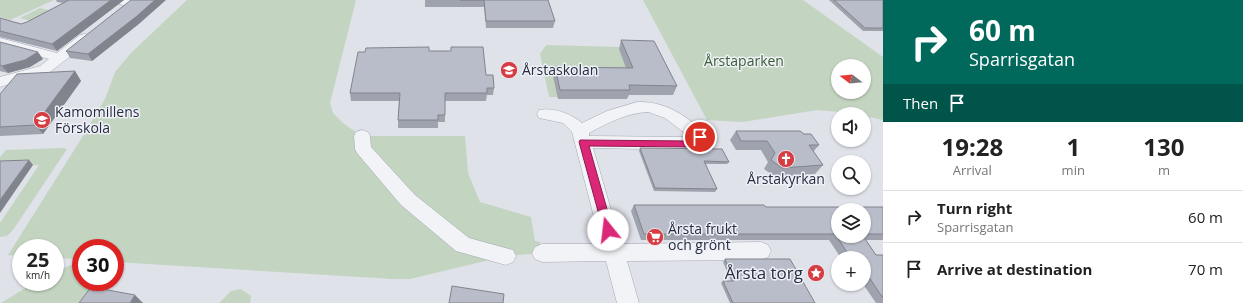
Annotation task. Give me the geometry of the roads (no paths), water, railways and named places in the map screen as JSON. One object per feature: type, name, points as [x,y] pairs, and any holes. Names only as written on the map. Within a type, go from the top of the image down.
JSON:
[{"type":"street","points":[[0,82],[44,69],[96,29]]},
{"type":"street","points":[[0,42],[59,58]]},
{"type":"street","points":[[644,107],[659,109],[670,113],[700,143],[665,147],[630,147],[582,136],[623,111],[644,107]]},
{"type":"street","points":[[545,114],[568,119],[582,136],[628,303]]},
{"type":"street","points":[[362,136],[363,149],[408,200],[463,245],[506,256]]},
{"type":"street","points":[[542,253],[761,252]]},
{"type":"place","name":"Årstaskolan","points":[[509,70]]},
{"type":"place","name":"Kamomillens Förskola","points":[[42,120]]},
{"type":"place","name":"Årstakyrkan","points":[[786,159]]},
{"type":"place","name":"Årsta frukt och grönt","points":[[655,237]]},
{"type":"place","name":"Årsta torg","points":[[816,273]]},
{"type":"park label","name":"Årstaparken","points":[[744,61]]}]
